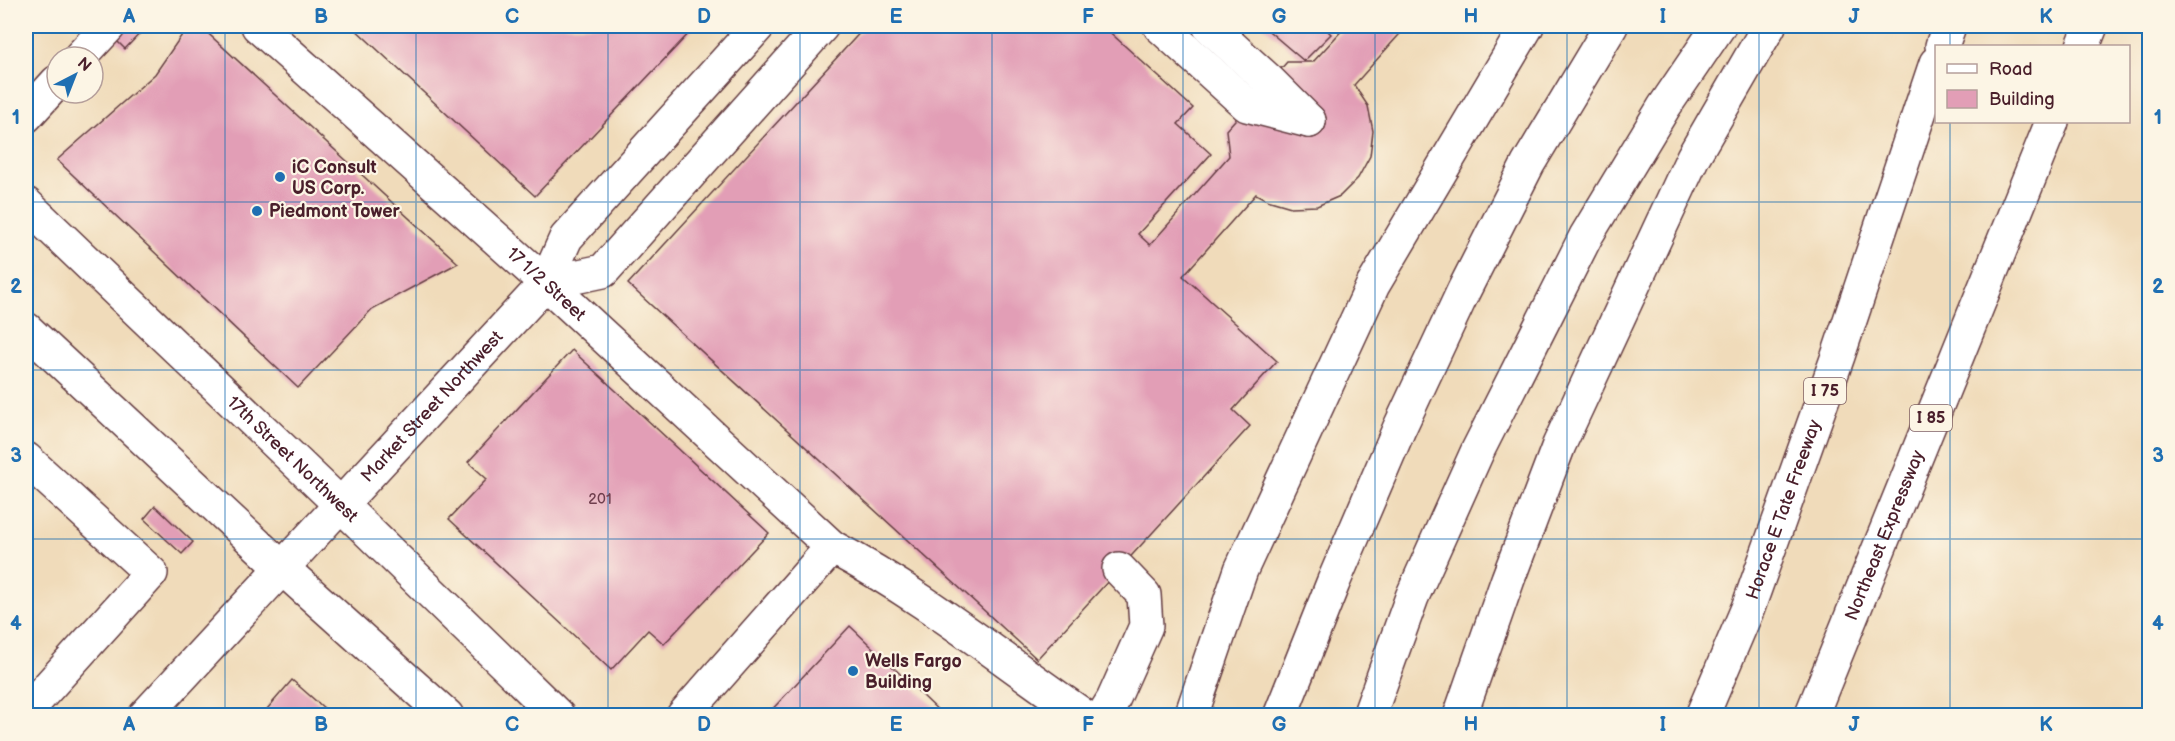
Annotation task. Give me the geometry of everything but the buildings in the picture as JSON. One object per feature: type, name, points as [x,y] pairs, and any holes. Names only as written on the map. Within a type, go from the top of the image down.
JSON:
[{"type":"main road","points":[[91,45],[109,26]]},
{"type":"main road","name":"17 1/2 Street","points":[[258,26],[546,283],[832,547],[860,562],[936,612],[1084,716]]},
{"type":"main road","name":"Market Street Northwest","points":[[144,716],[546,283],[566,238],[758,26]]},
{"type":"main road","points":[[766,26],[796,53]]},
{"type":"main road","points":[[546,283],[603,271],[822,26]]},
{"type":"main road","points":[[1160,26],[1247,105],[1310,121],[1209,26]]},
{"type":"main road","points":[[1191,716],[1241,570],[1373,285],[1527,26]]},
{"type":"main road","points":[[1281,716],[1329,593],[1394,440],[1463,292],[1528,164],[1611,26]]},
{"type":"main road","points":[[1369,716],[1412,597],[1478,450],[1586,236],[1664,107],[1719,26]]},
{"type":"main road","points":[[1460,716],[1558,445],[1693,157],[1769,26]]},
{"type":"main road","points":[[1942,45],[1949,26]]},
{"type":"main road","points":[[2083,45],[2091,26]]},
{"type":"main road","name":"Horace E Tate Freeway","points":[[1702,716],[1748,608],[1838,356],[1935,66]]},
{"type":"main road","points":[[26,116],[45,95]]},
{"type":"main road","name":"Northeast Expressway","points":[[1810,716],[2052,123]]},
{"type":"main road","name":"17th Street Northwest","points":[[26,204],[558,716]]},
{"type":"main road","points":[[26,329],[282,568],[447,716]]},
{"type":"main road","points":[[26,459],[151,573],[31,706],[26,701]]},
{"type":"main road","points":[[683,716],[832,547]]},
{"type":"main road","points":[[1103,716],[1113,700],[1146,626],[1144,595],[1119,569]]},
{"type":"place","name":"iC Consult US Corp.","points":[[280,177]]},
{"type":"place","name":"Piedmont Tower","points":[[257,211]]},
{"type":"place","name":"Wells Fargo Building","points":[[853,671]]}]
